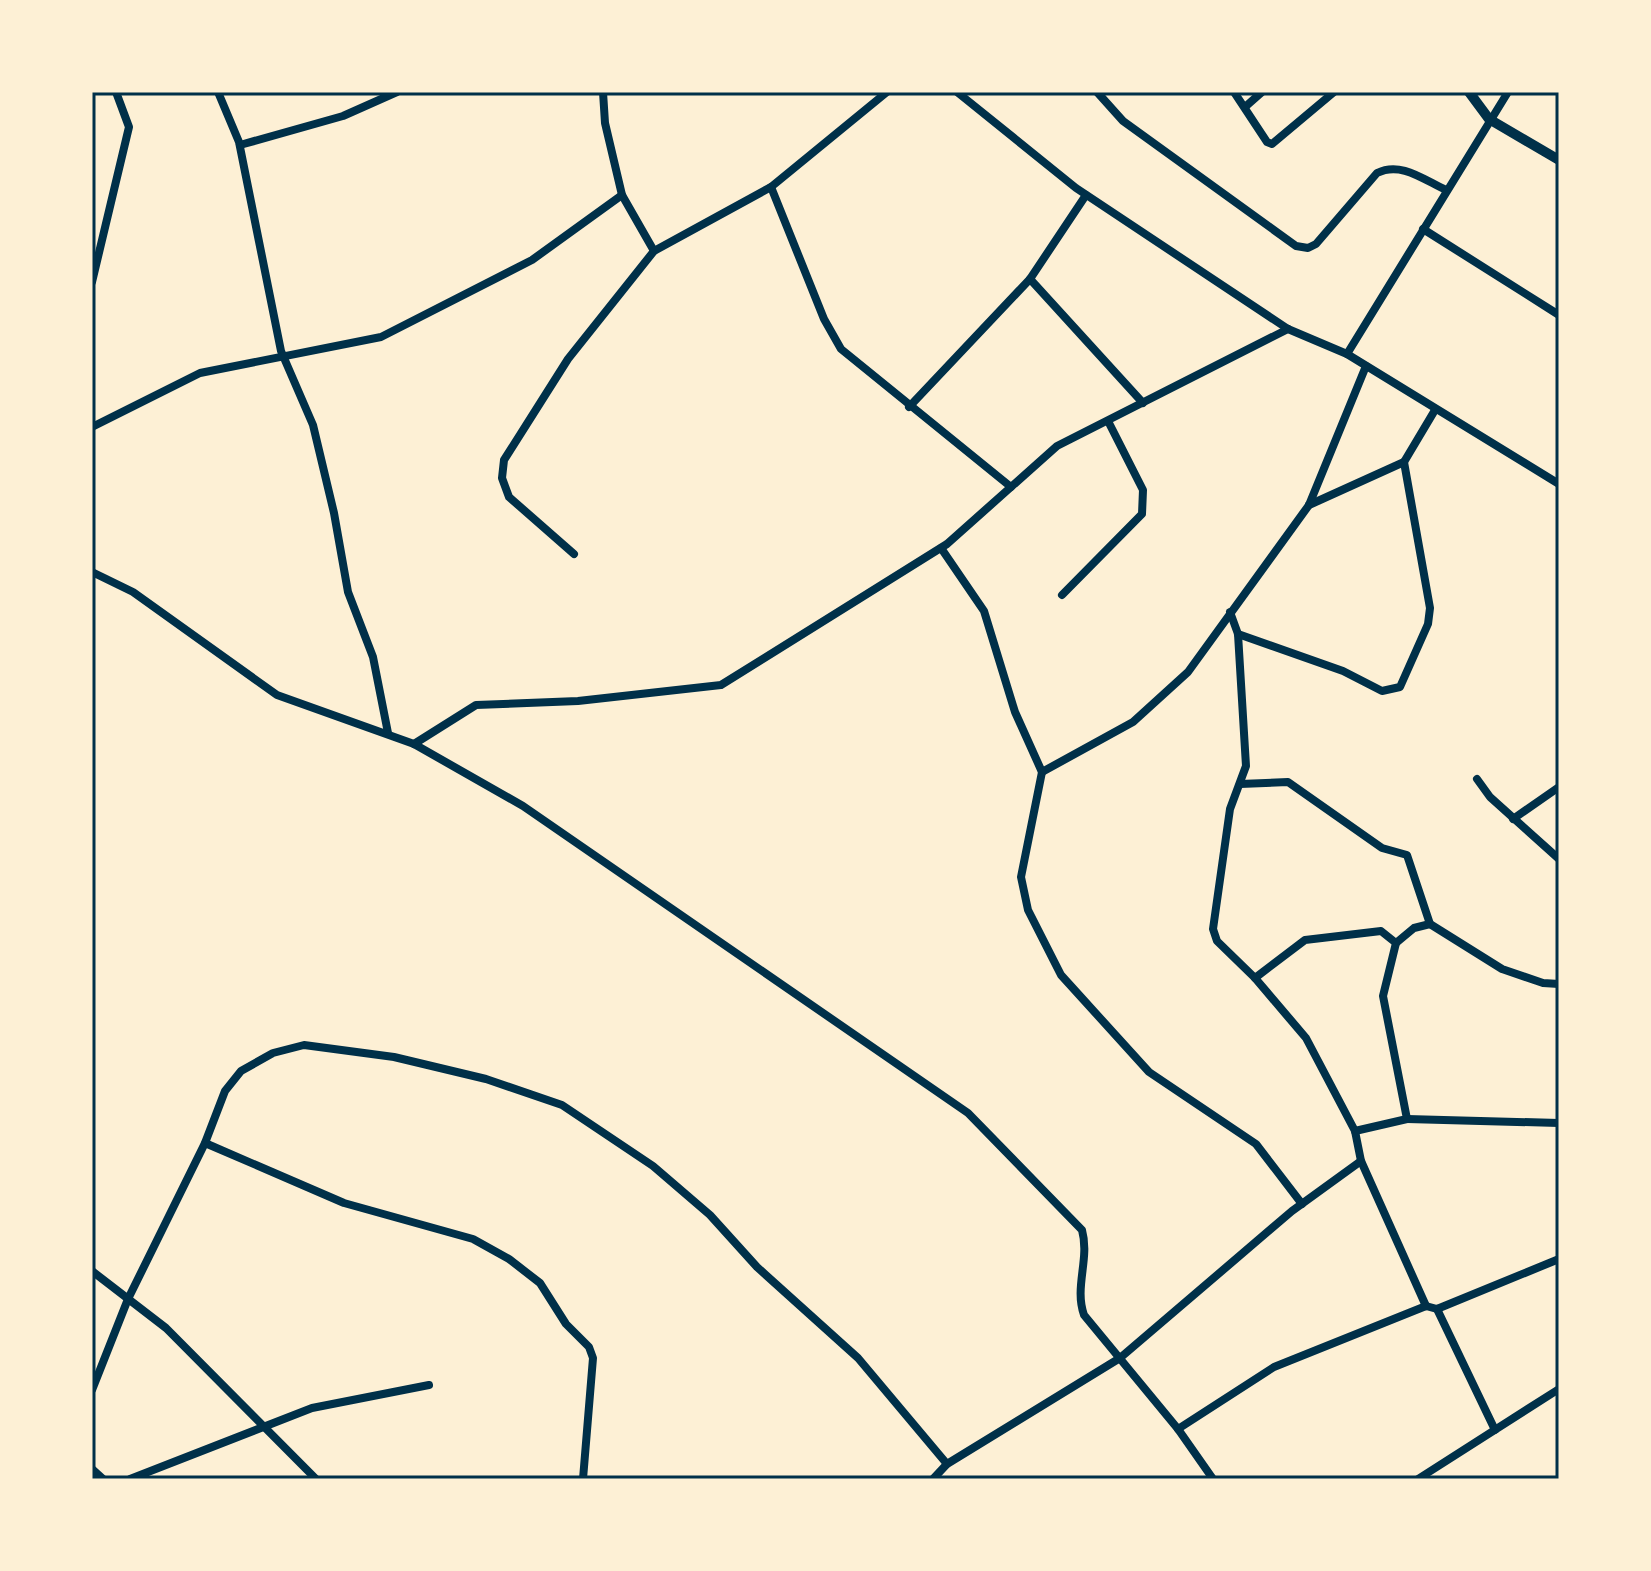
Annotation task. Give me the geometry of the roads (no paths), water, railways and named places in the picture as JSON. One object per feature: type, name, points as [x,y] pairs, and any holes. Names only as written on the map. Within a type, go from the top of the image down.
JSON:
[{"type":"street","points":[[92,282],[129,127],[116,92]]},
{"type":"street","points":[[218,92],[240,145],[284,358],[313,425],[348,592],[373,657],[388,733]]},
{"type":"street","points":[[240,145],[343,116],[397,92]]},
{"type":"street","points":[[603,92],[605,123],[622,195],[654,251]]},
{"type":"street","points":[[574,554],[509,497],[502,478],[504,460],[568,359],[654,251],[771,187],[887,92]]},
{"type":"street","points":[[957,92],[1086,195],[1288,329],[1347,354],[1559,484]]},
{"type":"street","points":[[1097,92],[1123,121],[1296,246],[1308,248],[1316,244],[1377,173],[1389,167],[1401,169],[1446,190]]},
{"type":"street","points":[[1234,92],[1267,142],[1272,144],[1334,92]]},
{"type":"street","points":[[1245,107],[1262,92]]},
{"type":"street","points":[[1469,92],[1489,119],[1559,160]]},
{"type":"street","points":[[1347,354],[1508,92]]},
{"type":"street","points":[[771,187],[824,319],[841,349],[1011,487]]},
{"type":"street","points":[[92,427],[200,373],[381,337],[532,260],[622,195]]},
{"type":"street","points":[[909,407],[1030,279],[1086,195]]},
{"type":"street","points":[[1423,229],[1559,315]]},
{"type":"street","points":[[1030,279],[1143,403]]},
{"type":"street","points":[[414,744],[476,705],[578,701],[721,685],[941,548],[1057,446],[1288,329]]},
{"type":"street","points":[[1042,772],[1133,722],[1188,672],[1309,505],[1366,366]]},
{"type":"street","points":[[1309,505],[1404,462],[1435,410]]},
{"type":"street","points":[[1062,595],[1142,514],[1143,490],[1108,421]]},
{"type":"street","points":[[1238,634],[1343,671],[1382,691],[1400,687],[1428,624],[1430,608],[1404,462]]},
{"type":"street","points":[[941,548],[984,611],[1015,712],[1042,772],[1021,877],[1028,910],[1061,975],[1149,1072],[1256,1144],[1302,1204]]},
{"type":"street","points":[[92,572],[133,592],[277,695],[327,716],[388,733],[414,744],[523,806],[968,1113],[1082,1230],[1085,1241],[1078,1300],[1084,1315],[1178,1429],[1213,1479]]},
{"type":"street","points":[[1230,612],[1238,634],[1246,766],[1230,809],[1213,929],[1217,941],[1255,978],[1306,1038],[1355,1131],[1361,1161],[1426,1306]]},
{"type":"street","points":[[1477,779],[1513,819],[1559,859]]},
{"type":"street","points":[[1240,784],[1288,782],[1382,848],[1407,855],[1430,924],[1502,969],[1543,983],[1559,984]]},
{"type":"street","points":[[1513,819],[1559,787]]},
{"type":"street","points":[[1407,1119],[1383,996],[1396,943],[1414,928],[1430,924]]},
{"type":"street","points":[[1255,978],[1305,940],[1381,931],[1396,943]]},
{"type":"street","points":[[92,1390],[128,1299],[205,1143],[225,1091],[241,1071],[273,1053],[304,1045],[409,1061],[486,1079],[562,1105],[653,1166],[710,1215],[757,1267],[858,1358],[947,1464]]},
{"type":"street","points":[[1355,1131],[1407,1119],[1559,1123]]},
{"type":"street","points":[[205,1143],[344,1203],[473,1239],[509,1259],[540,1283],[566,1324],[589,1347],[593,1358],[583,1479]]},
{"type":"street","points":[[933,1479],[947,1464],[1120,1358],[1302,1204],[1361,1161]]},
{"type":"street","points":[[1178,1429],[1274,1367],[1426,1306],[1437,1309],[1559,1259]]},
{"type":"street","points":[[92,1271],[166,1328],[316,1479]]},
{"type":"street","points":[[1437,1309],[1495,1430]]},
{"type":"street","points":[[130,1479],[312,1408],[429,1385]]},
{"type":"street","points":[[1418,1479],[1559,1389]]},
{"type":"street","points":[[92,1469],[103,1479]]}]
